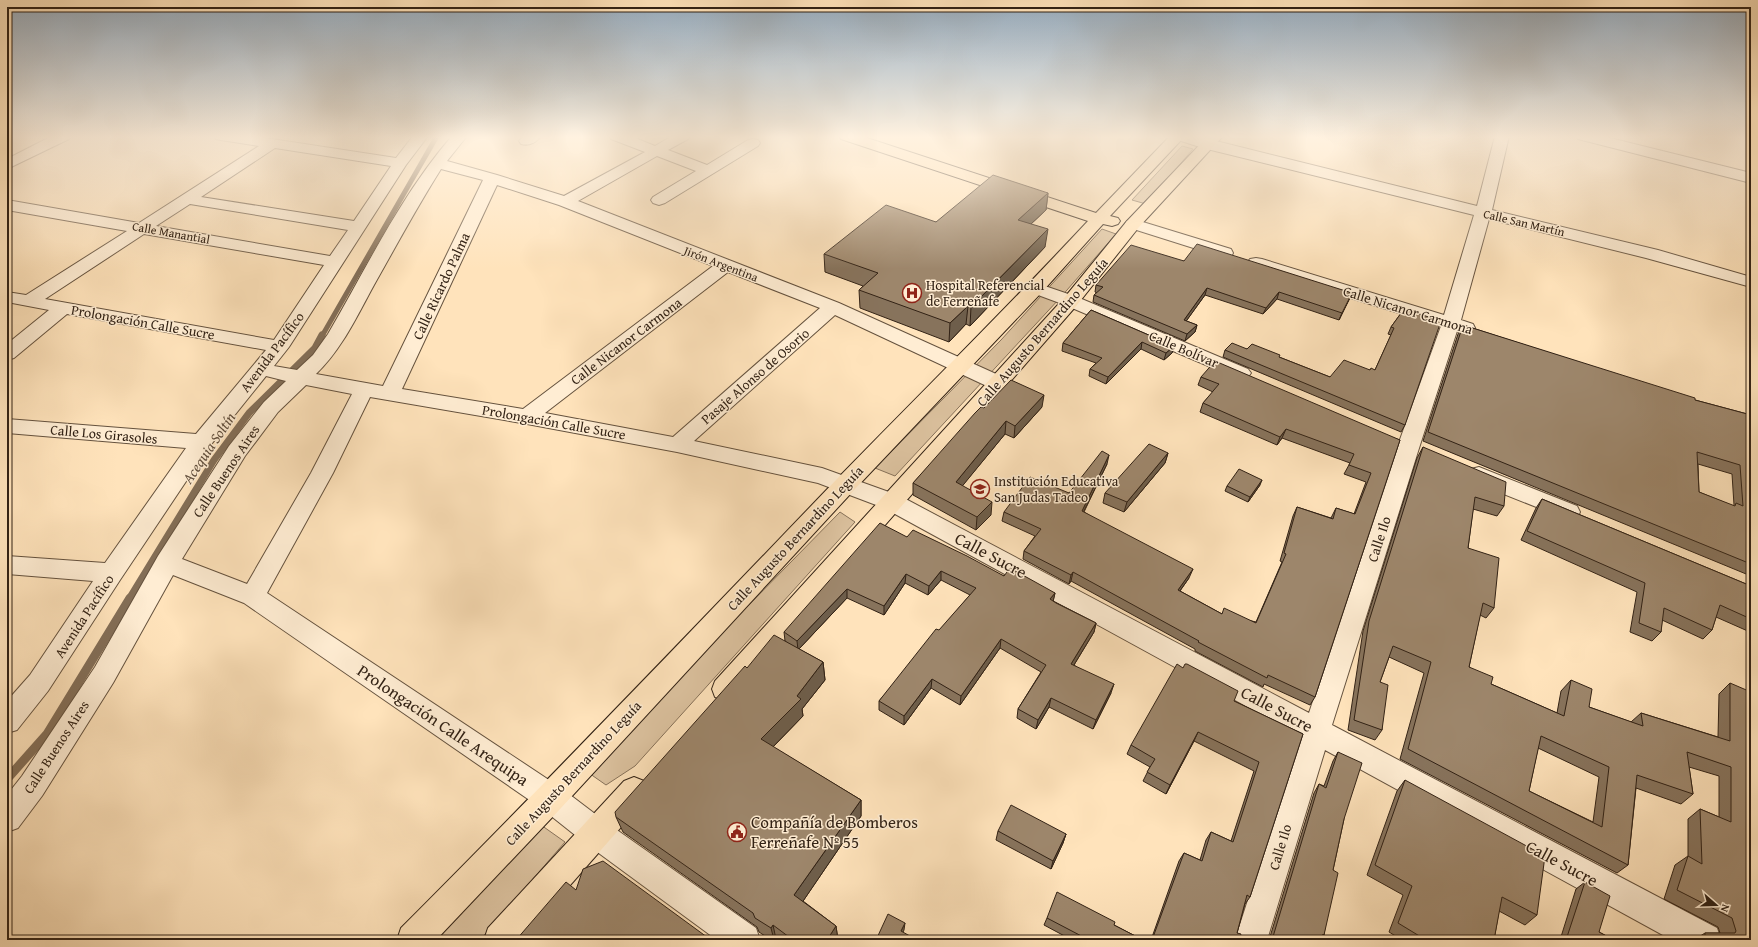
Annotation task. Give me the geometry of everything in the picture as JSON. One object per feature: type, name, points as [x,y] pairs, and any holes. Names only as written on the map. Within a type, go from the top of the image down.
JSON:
[{"type":"main road","points":[[992,180],[1104,214]]},
{"type":"main road","points":[[1007,180],[1133,224]]},
{"type":"main road","name":"Calle Augusto Bernardino Leguía","points":[[413,940],[551,798],[846,484],[959,365],[1036,288],[1137,180]]},
{"type":"main road","name":"Calle Augusto Bernardino Leguía","points":[[713,703],[1071,301],[1133,224],[1175,180]]},
{"type":"main road","points":[[500,940],[649,774]]},
{"type":"street","points":[[29,301],[216,180]]},
{"type":"street","name":"Avenida Pacífico","points":[[7,721],[39,683],[111,573],[202,442],[284,374],[279,347],[389,180]]},
{"type":"street","name":"Calle Buenos Aires","points":[[7,818],[32,786],[104,675],[167,563],[237,451],[271,407],[284,374],[320,359],[337,336],[412,202],[426,180]]},
{"type":"street","name":"Calle Ricardo Palma","points":[[390,393],[491,180]]},
{"type":"street","name":"Jirón Argentina","points":[[499,180],[565,202],[833,307],[998,383]]},
{"type":"street","points":[[565,202],[604,180]]},
{"type":"street","points":[[659,200],[691,180]]},
{"type":"street","name":"Calle San Martín","points":[[1360,180],[1483,213],[1652,254],[1751,282]]},
{"type":"street","name":"Calle Ilo","points":[[1251,940],[1316,730],[1409,445],[1451,323],[1491,180]]},
{"type":"street","points":[[187,199],[358,227]]},
{"type":"street","name":"Calle Manantial","points":[[7,205],[335,262]]},
{"type":"street","name":"Calle Nicanor Carmona","points":[[1133,224],[1481,333]]},
{"type":"street","name":"Calle Nicanor Carmona","points":[[527,417],[726,265]]},
{"type":"street","name":"Calle Bolívar","points":[[1036,288],[1071,301],[1262,382]]},
{"type":"street","name":"Prolongación Calle Sucre","points":[[7,297],[279,347]]},
{"type":"street","name":"Pasaje Alonso de Osorio","points":[[677,445],[833,307]]},
{"type":"street","points":[[7,354],[63,308]]},
{"type":"street","name":"Prolongación Calle Sucre","points":[[284,374],[364,390],[390,393],[527,417],[677,445],[822,476],[846,484]]},
{"type":"street","points":[[253,596],[322,473],[364,390]]},
{"type":"street","name":"Calle Los Girasoles","points":[[7,426],[202,442]]},
{"type":"street","points":[[1460,467],[1584,518]]},
{"type":"street","name":"Calle Sucre","points":[[846,484],[892,502],[1705,940]]},
{"type":"street","name":"Prolongación Calle Arequipa","points":[[167,563],[253,596],[551,798],[596,833],[744,940]]},
{"type":"street","points":[[7,566],[111,573]]},
{"type":"shaded area","points":[[1150,180],[1166,180],[1146,204],[1132,200]]},
{"type":"shaded area","points":[[1102,229],[1116,234],[1060,298],[895,476],[875,468],[1001,340]]},
{"type":"shaded area","points":[[840,512],[855,522],[635,766],[606,785],[586,771]]},
{"type":"shaded area","points":[[541,825],[565,842],[480,940],[431,940]]},
{"type":"building","points":[[987,180],[1009,180],[1048,193],[1018,220],[1048,229],[971,307],[968,306],[950,323],[859,290],[878,273],[824,254],[886,205],[936,222]]},
{"type":"building","points":[[1197,244],[1352,293],[1342,313],[1279,292],[1266,308],[1207,288],[1184,320],[1197,325],[1187,334],[1094,295],[1103,287],[1096,285],[1131,245],[1184,261]]},
{"type":"building","points":[[1404,309],[1441,321],[1405,425],[1225,350],[1232,343],[1247,349],[1252,344],[1280,355],[1279,357],[1330,377],[1344,360],[1370,370],[1371,368],[1375,370],[1394,328],[1391,327]]},
{"type":"building","points":[[1091,310],[1174,346],[1166,353],[1142,342],[1108,377],[1090,369],[1102,358],[1063,343]]},
{"type":"building","points":[[1463,325],[1695,398],[1695,400],[1751,415],[1751,564],[1428,432]],"holes":[[[1697,452],[1740,465],[1743,506],[1736,503],[1735,506],[1699,492]]]},
{"type":"building","points":[[1215,361],[1400,440],[1315,697],[1268,675],[1267,678],[1198,642],[1199,641],[1073,572],[1071,575],[1024,551],[1041,529],[1004,512],[1030,477],[1069,493],[1102,451],[1109,455],[1082,511],[1193,569],[1178,590],[1222,614],[1224,608],[1256,623],[1286,554],[1284,553],[1297,507],[1333,519],[1336,508],[1355,514],[1371,473],[1349,465],[1354,454],[1286,429],[1280,437],[1203,403],[1219,384],[1201,377]]},
{"type":"building","points":[[1011,380],[1044,395],[1015,426],[1006,421],[956,482],[992,502],[977,517],[913,483],[975,413],[981,407],[984,408]]},
{"type":"building","points":[[1149,444],[1168,453],[1127,502],[1105,493]]},
{"type":"building","points":[[1423,447],[1506,482],[1504,506],[1475,497],[1468,548],[1499,558],[1494,608],[1483,603],[1469,667],[1493,677],[1491,684],[1564,716],[1571,680],[1592,689],[1589,707],[1643,726],[1641,713],[1730,741],[1730,683],[1751,692],[1751,940],[1705,940],[1705,933],[1735,933],[1736,931],[1732,918],[1677,890],[1688,856],[1702,864],[1700,809],[1731,822],[1731,767],[1687,752],[1693,794],[1637,775],[1628,865],[1408,749],[1431,662],[1393,646],[1380,682],[1388,685],[1382,730],[1354,720],[1369,621]],"holes":[[[1541,736],[1609,767],[1602,827],[1529,791]]]},
{"type":"building","points":[[1239,469],[1262,480],[1250,497],[1227,486]]},
{"type":"building","points":[[1542,499],[1751,586],[1751,619],[1720,605],[1712,630],[1664,608],[1661,632],[1639,623],[1645,583],[1527,531]]},
{"type":"building","points":[[880,523],[907,537],[913,530],[1004,576],[1010,568],[1055,593],[1050,599],[1056,603],[1096,623],[1071,664],[1114,684],[1096,720],[1051,698],[1038,720],[1018,709],[1046,665],[1001,639],[961,696],[932,679],[904,716],[879,701],[936,629],[939,630],[976,588],[941,571],[929,586],[906,574],[884,606],[847,589],[797,641],[784,632]]},
{"type":"building","name":"Compañía de Bomberos Ferreñafe Nº 55","points":[[774,635],[823,662],[797,696],[801,699],[761,739],[861,800],[794,895],[836,926],[827,940],[793,940],[773,925],[771,928],[755,918],[753,913],[616,817],[615,812],[745,666],[747,668]]},
{"type":"building","points":[[1177,664],[1183,668],[1185,664],[1187,664],[1238,691],[1234,701],[1303,734],[1250,897],[1247,895],[1237,933],[1241,934],[1239,940],[1152,940],[1184,853],[1202,861],[1211,832],[1233,842],[1259,762],[1198,732],[1170,785],[1147,772],[1155,759],[1131,745]]},
{"type":"building","points":[[1338,752],[1362,763],[1344,819],[1333,870],[1338,873],[1324,935],[1323,934],[1321,940],[1272,940],[1319,784],[1326,788]]},
{"type":"building","points":[[1405,780],[1545,856],[1537,915],[1502,897],[1494,940],[1426,940],[1398,923],[1412,886],[1375,865]]},
{"type":"building","points":[[1011,805],[1066,834],[1053,861],[998,831]]},
{"type":"building","points":[[603,861],[711,940],[516,940],[566,882],[576,890],[583,869]]},
{"type":"building","points":[[1585,882],[1610,896],[1599,932],[1614,940],[1566,940]]},
{"type":"building","points":[[1057,892],[1115,922],[1114,925],[1143,940],[1089,940],[1047,918]]},
{"type":"building","points":[[888,914],[905,923],[901,931],[917,940],[876,940]]},
{"type":"waterway","name":"Acequia Soltín","points":[[322,336],[412,180]]},
{"type":"waterway","name":"Acequia Soltín","points":[[129,599],[214,460],[249,413],[315,348],[322,335]]},
{"type":"waterway","name":"Acequia Soltín","points":[[7,779],[47,734],[130,598]]},
{"type":"place","name":"Hospital Referencial de Ferreñafe","points":[[912,293]]},
{"type":"place","name":"Institución Educativa San Judas Tadeo","points":[[980,489]]},
{"type":"place","name":"Compañía de Bomberos Ferreñafe Nº 55","points":[[737,832]]}]
